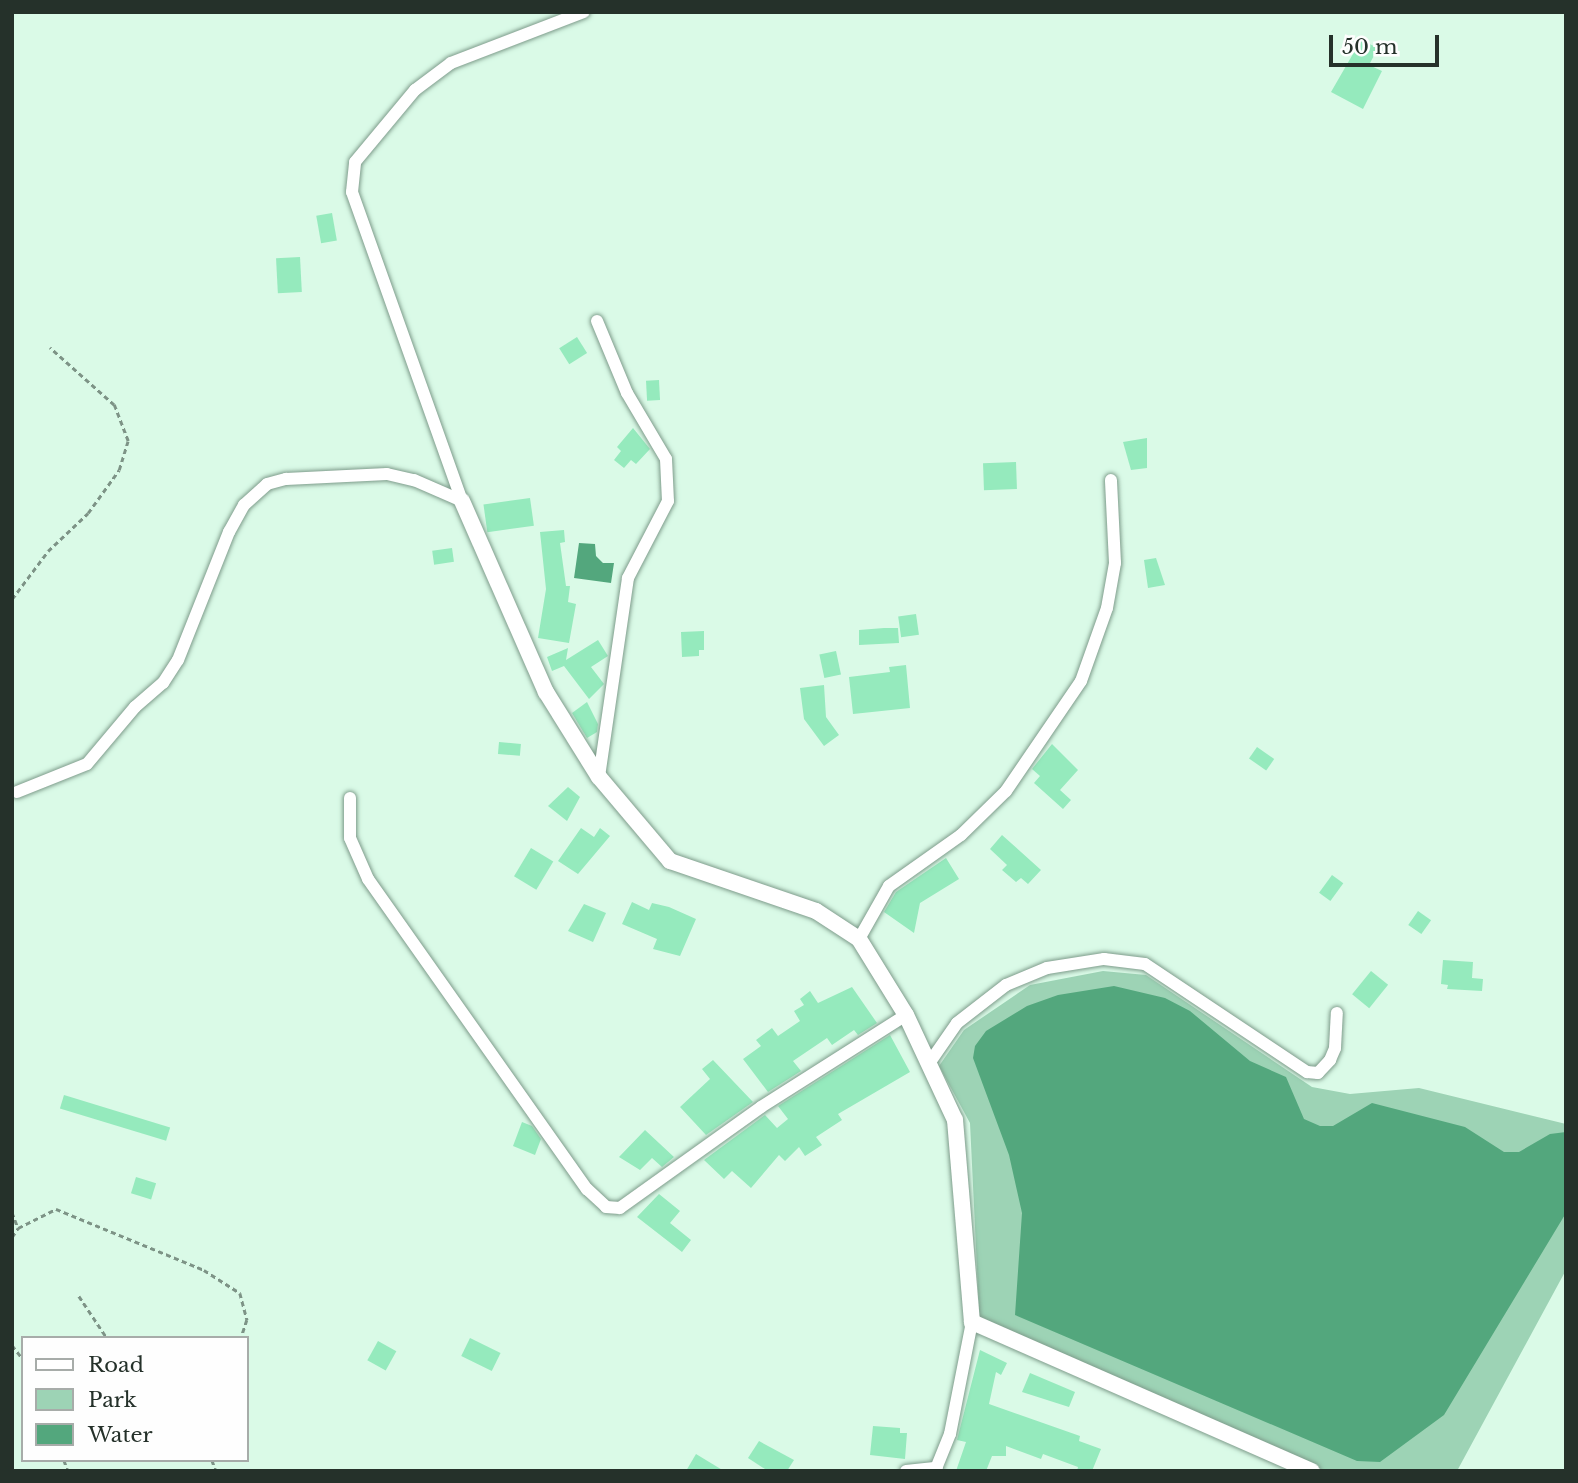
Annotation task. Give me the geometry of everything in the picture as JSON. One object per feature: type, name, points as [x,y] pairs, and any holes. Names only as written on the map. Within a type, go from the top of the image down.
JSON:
[{"type":"street","points":[[584,12],[451,63],[409,96],[355,162],[352,192],[462,501],[546,692],[599,777],[670,861],[816,911],[859,939],[906,1015],[930,1062],[955,1120],[972,1322],[956,1409],[936,1469],[906,1471]]},
{"type":"street","points":[[597,321],[627,393],[666,459],[668,501],[628,578],[599,777]]},
{"type":"street","points":[[17,792],[87,764],[135,707],[163,683],[178,660],[229,532],[244,505],[267,484],[286,479],[387,474],[414,480],[462,501]]},
{"type":"street","points":[[859,939],[889,886],[961,835],[1006,791],[1081,681],[1107,608],[1115,563],[1111,480]]},
{"type":"street","points":[[350,798],[350,838],[368,879],[587,1189],[606,1207],[620,1208],[761,1107],[906,1015]]},
{"type":"street","points":[[930,1062],[957,1023],[1006,985],[1046,968],[1104,959],[1146,964],[1307,1072],[1318,1073],[1330,1060],[1335,1048],[1337,1013]]},
{"type":"street","points":[[972,1322],[1312,1471]]},
{"type":"path","points":[[12,598],[48,551],[88,513],[119,470],[128,442],[114,405],[50,348]]},
{"type":"path","points":[[12,1237],[18,1228],[56,1209],[204,1270],[240,1293],[247,1320],[243,1336]]},
{"type":"path","points":[[12,1212],[18,1228]]},
{"type":"path","points":[[79,1296],[106,1336]]},
{"type":"green space","points":[[1103,971],[1146,975],[1312,1087],[1350,1094],[1419,1088],[1566,1124],[1566,1270],[1457,1471],[1315,1471],[980,1331],[970,1123],[939,1066],[964,1030],[1030,985]]},
{"type":"water","points":[[579,543],[595,544],[596,556],[603,563],[614,563],[611,583],[574,578]]},
{"type":"water","points":[[1114,986],[1165,998],[1190,1011],[1250,1061],[1286,1077],[1304,1119],[1320,1126],[1333,1126],[1372,1103],[1465,1127],[1504,1152],[1519,1152],[1550,1134],[1566,1132],[1566,1213],[1444,1415],[1380,1462],[1357,1461],[1015,1315],[1022,1213],[1009,1155],[973,1058],[975,1046],[986,1031],[1027,1006],[1058,995]]},
{"type":"building","points":[[1361,40],[1378,48],[1369,65],[1382,71],[1363,109],[1331,92]]},
{"type":"building","points":[[332,213],[337,241],[321,243],[316,216]]},
{"type":"building","points":[[300,257],[302,292],[278,293],[276,258]]},
{"type":"building","points":[[577,337],[587,353],[569,364],[559,348]]},
{"type":"building","points":[[659,380],[660,400],[647,401],[646,381]]},
{"type":"building","points":[[633,428],[650,449],[636,464],[631,460],[624,468],[614,460],[621,451],[617,447]]},
{"type":"building","points":[[1147,438],[1147,468],[1131,470],[1123,442]]},
{"type":"building","points":[[1016,462],[1017,489],[984,490],[983,463]]},
{"type":"building","points":[[530,498],[534,526],[487,532],[483,505]]},
{"type":"building","points":[[564,530],[565,542],[560,543],[566,586],[570,586],[568,602],[576,604],[569,643],[538,638],[546,589],[540,532]]},
{"type":"building","points":[[452,548],[454,562],[434,565],[432,551]]},
{"type":"building","points":[[1156,558],[1165,585],[1148,588],[1144,560]]},
{"type":"building","points":[[916,614],[919,635],[901,637],[898,617]]},
{"type":"building","points":[[898,628],[899,643],[859,645],[859,630]]},
{"type":"building","points":[[704,631],[704,650],[699,650],[699,656],[682,657],[681,632]]},
{"type":"building","points":[[598,640],[608,656],[591,667],[604,684],[589,699],[564,666],[552,671],[547,657],[568,648],[566,660]]},
{"type":"building","points":[[836,651],[841,674],[824,678],[819,655]]},
{"type":"building","points":[[906,665],[910,708],[853,714],[849,677],[890,672],[889,667]]},
{"type":"building","points":[[824,685],[826,717],[839,735],[824,746],[804,719],[800,688]]},
{"type":"building","points":[[587,702],[598,724],[597,732],[587,738],[572,713]]},
{"type":"building","points":[[499,742],[521,744],[520,756],[498,754]]},
{"type":"building","points":[[1052,744],[1078,770],[1060,790],[1071,800],[1063,809],[1034,783],[1040,776],[1032,769]]},
{"type":"building","points":[[1257,747],[1274,759],[1266,771],[1249,758]]},
{"type":"building","points":[[568,787],[580,797],[567,821],[548,806]]},
{"type":"building","points":[[581,828],[594,837],[600,828],[610,836],[578,874],[558,861]]},
{"type":"building","points":[[1002,835],[1041,870],[1028,884],[1021,878],[1016,882],[1002,870],[1007,865],[990,849]]},
{"type":"building","points":[[531,848],[553,861],[536,890],[514,876]]},
{"type":"building","points":[[946,858],[959,879],[920,903],[914,933],[884,912],[896,892]]},
{"type":"building","points":[[1332,875],[1343,883],[1330,901],[1319,893]]},
{"type":"building","points":[[632,902],[649,910],[652,903],[669,907],[696,919],[680,956],[653,949],[657,939],[622,924]]},
{"type":"building","points":[[584,904],[606,913],[593,942],[568,931]]},
{"type":"building","points":[[1418,911],[1431,920],[1421,934],[1408,925]]},
{"type":"building","points":[[1443,960],[1473,962],[1472,978],[1483,979],[1482,991],[1447,989],[1448,985],[1441,984]]},
{"type":"building","points":[[1371,971],[1388,985],[1369,1008],[1352,994]]},
{"type":"building","points":[[852,987],[877,1023],[858,1035],[854,1030],[832,1045],[827,1038],[793,1061],[801,1071],[768,1092],[743,1059],[761,1046],[756,1040],[772,1028],[778,1036],[800,1021],[794,1011],[804,1005],[800,999],[810,991],[818,1003]]},
{"type":"building","points":[[890,1035],[910,1072],[838,1114],[842,1120],[816,1137],[822,1145],[805,1156],[799,1147],[785,1161],[779,1155],[751,1188],[732,1171],[724,1179],[704,1160],[765,1115],[777,1128],[788,1119],[778,1106]]},
{"type":"building","points":[[713,1060],[753,1102],[706,1135],[680,1107],[710,1079],[702,1069]]},
{"type":"building","points":[[64,1095],[170,1127],[166,1141],[60,1108]]},
{"type":"building","points":[[522,1122],[532,1126],[541,1139],[535,1155],[513,1146]]},
{"type":"building","points":[[645,1130],[674,1157],[662,1167],[652,1158],[640,1170],[619,1157]]},
{"type":"building","points":[[136,1177],[156,1183],[151,1199],[131,1193]]},
{"type":"building","points":[[659,1194],[680,1211],[670,1223],[691,1240],[682,1252],[637,1217]]},
{"type":"building","points":[[470,1338],[501,1353],[492,1371],[461,1356]]},
{"type":"building","points":[[378,1341],[396,1351],[386,1370],[367,1360]]},
{"type":"building","points":[[980,1350],[1007,1363],[1001,1375],[996,1372],[989,1404],[1080,1436],[1079,1441],[1101,1449],[1092,1471],[1077,1471],[1078,1467],[1043,1454],[1041,1459],[1006,1446],[1006,1456],[992,1456],[986,1471],[956,1471],[966,1442],[957,1440]]},
{"type":"building","points":[[1030,1373],[1075,1392],[1069,1407],[1022,1392]]},
{"type":"building","points":[[873,1426],[900,1428],[900,1433],[907,1433],[905,1459],[870,1455]]},
{"type":"building","points":[[759,1441],[794,1460],[787,1471],[768,1471],[748,1458]]},
{"type":"building","points":[[696,1454],[724,1471],[686,1471]]}]
